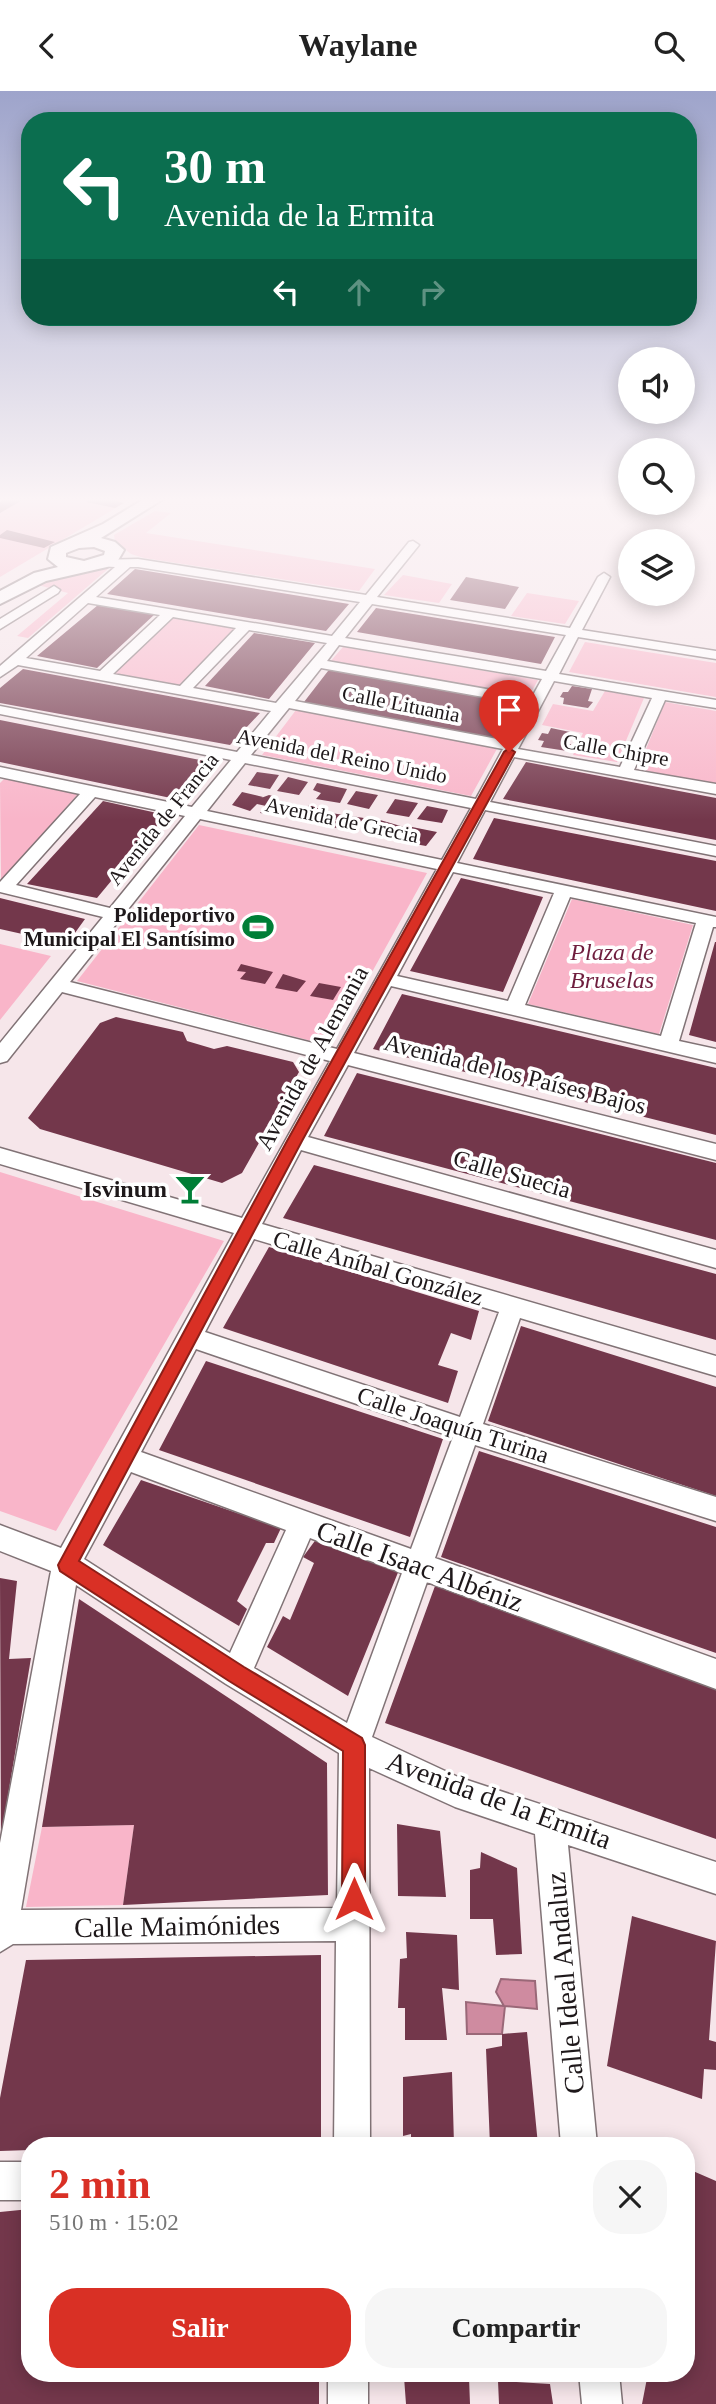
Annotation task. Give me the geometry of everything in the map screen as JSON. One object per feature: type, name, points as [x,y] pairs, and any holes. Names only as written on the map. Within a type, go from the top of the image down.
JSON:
[{"type":"street","points":[[0,625],[32,604]]},
{"type":"street","points":[[0,673],[82,604]]},
{"type":"street","points":[[117,604],[716,703]]},
{"type":"street","name":"Avenida de Francia","points":[[0,1056],[56,983],[364,604]]},
{"type":"street","points":[[392,604],[716,655]]},
{"type":"street","name":"Avenida de Alemania","points":[[1,1931],[67,1565],[589,604]]},
{"type":"street","points":[[103,676],[171,613]]},
{"type":"street","points":[[183,691],[246,625]]},
{"type":"street","points":[[0,637],[33,644]]},
{"type":"street","name":"Calle Lituania","points":[[15,660],[511,749]]},
{"type":"street","points":[[315,663],[536,702]]},
{"type":"street","points":[[625,773],[661,694]]},
{"type":"street","name":"Avenida del Reino Unido","points":[[0,711],[716,851]]},
{"type":"street","name":"Calle Chipre","points":[[511,749],[716,789]]},
{"type":"street","name":"Avenida de Grecia","points":[[1,772],[711,921]]},
{"type":"street","points":[[91,791],[2,887],[114,914]]},
{"type":"street","points":[[514,1009],[564,890]]},
{"type":"street","points":[[668,1045],[711,921]]},
{"type":"street","points":[[386,979],[716,1056]]},
{"type":"street","name":"Avenida de los Países Bajos","points":[[56,983],[716,1152]]},
{"type":"street","name":"Calle Suecia","points":[[295,1141],[716,1259]]},
{"type":"street","name":"Calle Aníbal González","points":[[0,1156],[716,1366]]},
{"type":"street","points":[[352,2137],[354,1745],[512,1308]]},
{"type":"street","name":"Calle Joaquín Turina","points":[[191,1337],[468,1431],[716,1509]]},
{"type":"street","name":"Calle Isaac Albéniz","points":[[125,1458],[716,1674]]},
{"type":"street","points":[[236,1674],[303,1523]]},
{"type":"street","name":"Avenida de la Ermita","points":[[0,1538],[67,1565],[236,1674],[354,1745],[455,1791],[716,1878]]},
{"type":"street","name":"Calle Ideal Andaluz","points":[[550,1821],[578,2137]]},
{"type":"street","name":"Calle Maimónides","points":[[1,1931],[354,1924]]},
{"type":"street","points":[[0,2181],[21,2181]]},
{"type":"street","points":[[348,2382],[348,2404]]},
{"type":"street","points":[[601,2382],[602,2404]]},
{"type":"green space","points":[[55,604],[67,604],[28,638],[17,636]]},
{"type":"green space","points":[[519,604],[577,604],[565,624],[511,616]]},
{"type":"green space","points":[[173,617],[237,627],[178,686],[113,674]]},
{"type":"green space","points":[[585,642],[716,663],[716,697],[569,672]]},
{"type":"green space","points":[[343,647],[538,680],[528,698],[329,663]]},
{"type":"green space","points":[[605,691],[644,698],[617,762],[573,755],[583,733],[542,725],[553,704],[593,711]]},
{"type":"green space","points":[[665,702],[716,711],[716,785],[638,769]]},
{"type":"green space","points":[[296,710],[498,747],[471,796],[262,755]]},
{"type":"green space","points":[[5,778],[78,794],[1,880],[0,783]]},
{"type":"green space","name":"Polideportivo Municipal El Santísimo","points":[[199,825],[427,873],[331,1046],[77,981]]},
{"type":"green space","name":"Plaza de Bruselas","points":[[572,899],[693,925],[659,1034],[528,1004]]},
{"type":"green space","points":[[0,944],[51,956],[0,1020]]},
{"type":"green space","points":[[0,1172],[224,1241],[56,1531],[0,1511]]},
{"type":"green space","points":[[134,1825],[123,1905],[26,1907],[42,1827]]},
{"type":"shaded area","points":[[501,1979],[535,1981],[537,2009],[505,2006],[502,2034],[467,2034],[466,2002],[504,2006],[496,1992]]},
{"type":"building","points":[[166,604],[349,604],[326,631]]},
{"type":"building","points":[[474,604],[508,604],[505,609]]},
{"type":"building","points":[[98,605],[155,614],[97,668],[37,656]]},
{"type":"building","points":[[376,608],[555,637],[541,664],[357,632]]},
{"type":"building","points":[[254,633],[315,643],[269,699],[205,686]]},
{"type":"building","points":[[23,669],[260,713],[230,745],[0,703],[0,688]]},
{"type":"building","points":[[336,670],[512,701],[517,705],[500,738],[491,740],[309,707],[304,702],[328,671]]},
{"type":"building","points":[[572,686],[592,689],[588,701],[593,702],[588,708],[563,704],[564,698],[560,697]]},
{"type":"building","points":[[0,720],[215,763],[185,801],[0,762]]},
{"type":"building","points":[[551,728],[570,732],[565,744],[571,744],[567,751],[541,747],[544,741],[538,740],[542,733],[548,734]]},
{"type":"building","points":[[526,762],[716,798],[716,840],[503,799]]},
{"type":"building","points":[[257,772],[279,775],[270,789],[248,785]]},
{"type":"building","points":[[288,777],[308,782],[299,795],[277,791]]},
{"type":"building","points":[[317,783],[347,789],[340,803],[316,799],[321,793],[313,790]]},
{"type":"building","points":[[356,791],[378,795],[369,809],[347,804]]},
{"type":"building","points":[[242,792],[263,797],[261,798],[269,795],[277,797],[275,800],[293,804],[284,816],[260,813],[266,806],[257,804],[250,811],[232,805]]},
{"type":"building","points":[[395,799],[418,803],[409,817],[386,813]]},
{"type":"building","points":[[103,801],[166,815],[97,898],[27,884]]},
{"type":"building","points":[[309,805],[331,813],[364,818],[352,831],[331,827],[336,820],[326,819],[322,825],[301,819]]},
{"type":"building","points":[[427,806],[448,810],[442,823],[417,819]]},
{"type":"building","points":[[494,818],[716,861],[716,911],[473,859]]},
{"type":"building","points":[[380,820],[404,827],[394,840],[372,834]]},
{"type":"building","points":[[412,827],[437,832],[426,846],[404,842]]},
{"type":"building","points":[[461,878],[543,897],[503,992],[410,971]]},
{"type":"building","points":[[0,898],[85,919],[67,944],[0,929]]},
{"type":"building","points":[[716,942],[716,1042],[689,1035]]},
{"type":"building","points":[[241,964],[273,972],[265,984],[240,979],[246,972],[237,971]]},
{"type":"building","points":[[283,974],[306,981],[297,992],[275,988]]},
{"type":"building","points":[[319,983],[341,987],[333,1000],[310,996]]},
{"type":"building","points":[[402,994],[716,1068],[716,1135],[373,1049]]},
{"type":"building","points":[[116,1017],[183,1032],[187,1041],[214,1049],[227,1046],[293,1062],[299,1072],[242,1173],[222,1183],[40,1129],[28,1118],[100,1023]]},
{"type":"building","points":[[357,1073],[716,1163],[716,1240],[324,1136]]},
{"type":"building","points":[[314,1165],[716,1274],[716,1340],[283,1218]]},
{"type":"building","points":[[269,1247],[479,1311],[471,1340],[451,1333],[438,1365],[458,1371],[448,1403],[223,1328]]},
{"type":"building","points":[[521,1326],[716,1387],[716,1496],[488,1421]]},
{"type":"building","points":[[206,1361],[443,1439],[410,1537],[159,1450]]},
{"type":"building","points":[[479,1451],[716,1527],[716,1653],[441,1557]]},
{"type":"building","points":[[141,1480],[281,1528],[274,1543],[266,1543],[237,1601],[247,1609],[239,1626],[103,1545]]},
{"type":"building","points":[[317,1538],[399,1570],[348,1696],[267,1647],[283,1616],[290,1620],[314,1563],[303,1557]]},
{"type":"building","points":[[0,1578],[17,1581],[9,1659],[31,1658],[1,1837]]},
{"type":"building","points":[[435,1586],[716,1688],[716,1839],[385,1723]]},
{"type":"building","points":[[79,1599],[327,1763],[328,1895],[123,1905],[134,1825],[42,1827]]},
{"type":"building","points":[[397,1824],[440,1831],[446,1897],[398,1896]]},
{"type":"building","points":[[481,1852],[517,1868],[522,1954],[496,1955],[493,1919],[470,1919],[470,1870],[480,1868]]},
{"type":"building","points":[[632,1916],[716,1941],[709,2040],[716,2042],[716,2070],[704,2069],[702,2099],[607,2066]]},
{"type":"building","points":[[406,1932],[457,1935],[459,1990],[442,1988],[447,2040],[405,2040],[405,2008],[398,2008],[400,1959],[407,1958]]},
{"type":"building","points":[[321,1955],[321,2137],[21,2137],[21,2150],[0,2151],[0,2098],[26,1960]]},
{"type":"building","points":[[527,2032],[537,2137],[490,2137],[486,2049],[502,2046],[502,2034]]},
{"type":"building","points":[[452,2072],[454,2137],[411,2137],[411,2134],[403,2136],[403,2077]]},
{"type":"building","points":[[695,2172],[716,2181],[716,2404],[642,2404],[646,2382],[695,2382]]},
{"type":"building","points":[[21,2210],[21,2382],[319,2382],[319,2404],[0,2404],[0,2212]]},
{"type":"building","points":[[404,2382],[469,2382],[470,2404],[406,2404]]},
{"type":"building","points":[[498,2382],[550,2384],[553,2404],[499,2404]]},
{"type":"place","name":"Polideportivo Municipal El Santísimo","points":[[258,927]]},
{"type":"place","name":"Isvinum","points":[[190,1189]]},
{"type":"route","points":[[354,1899],[354,1745],[236,1674],[67,1565],[295,1141],[509,752]]}]
